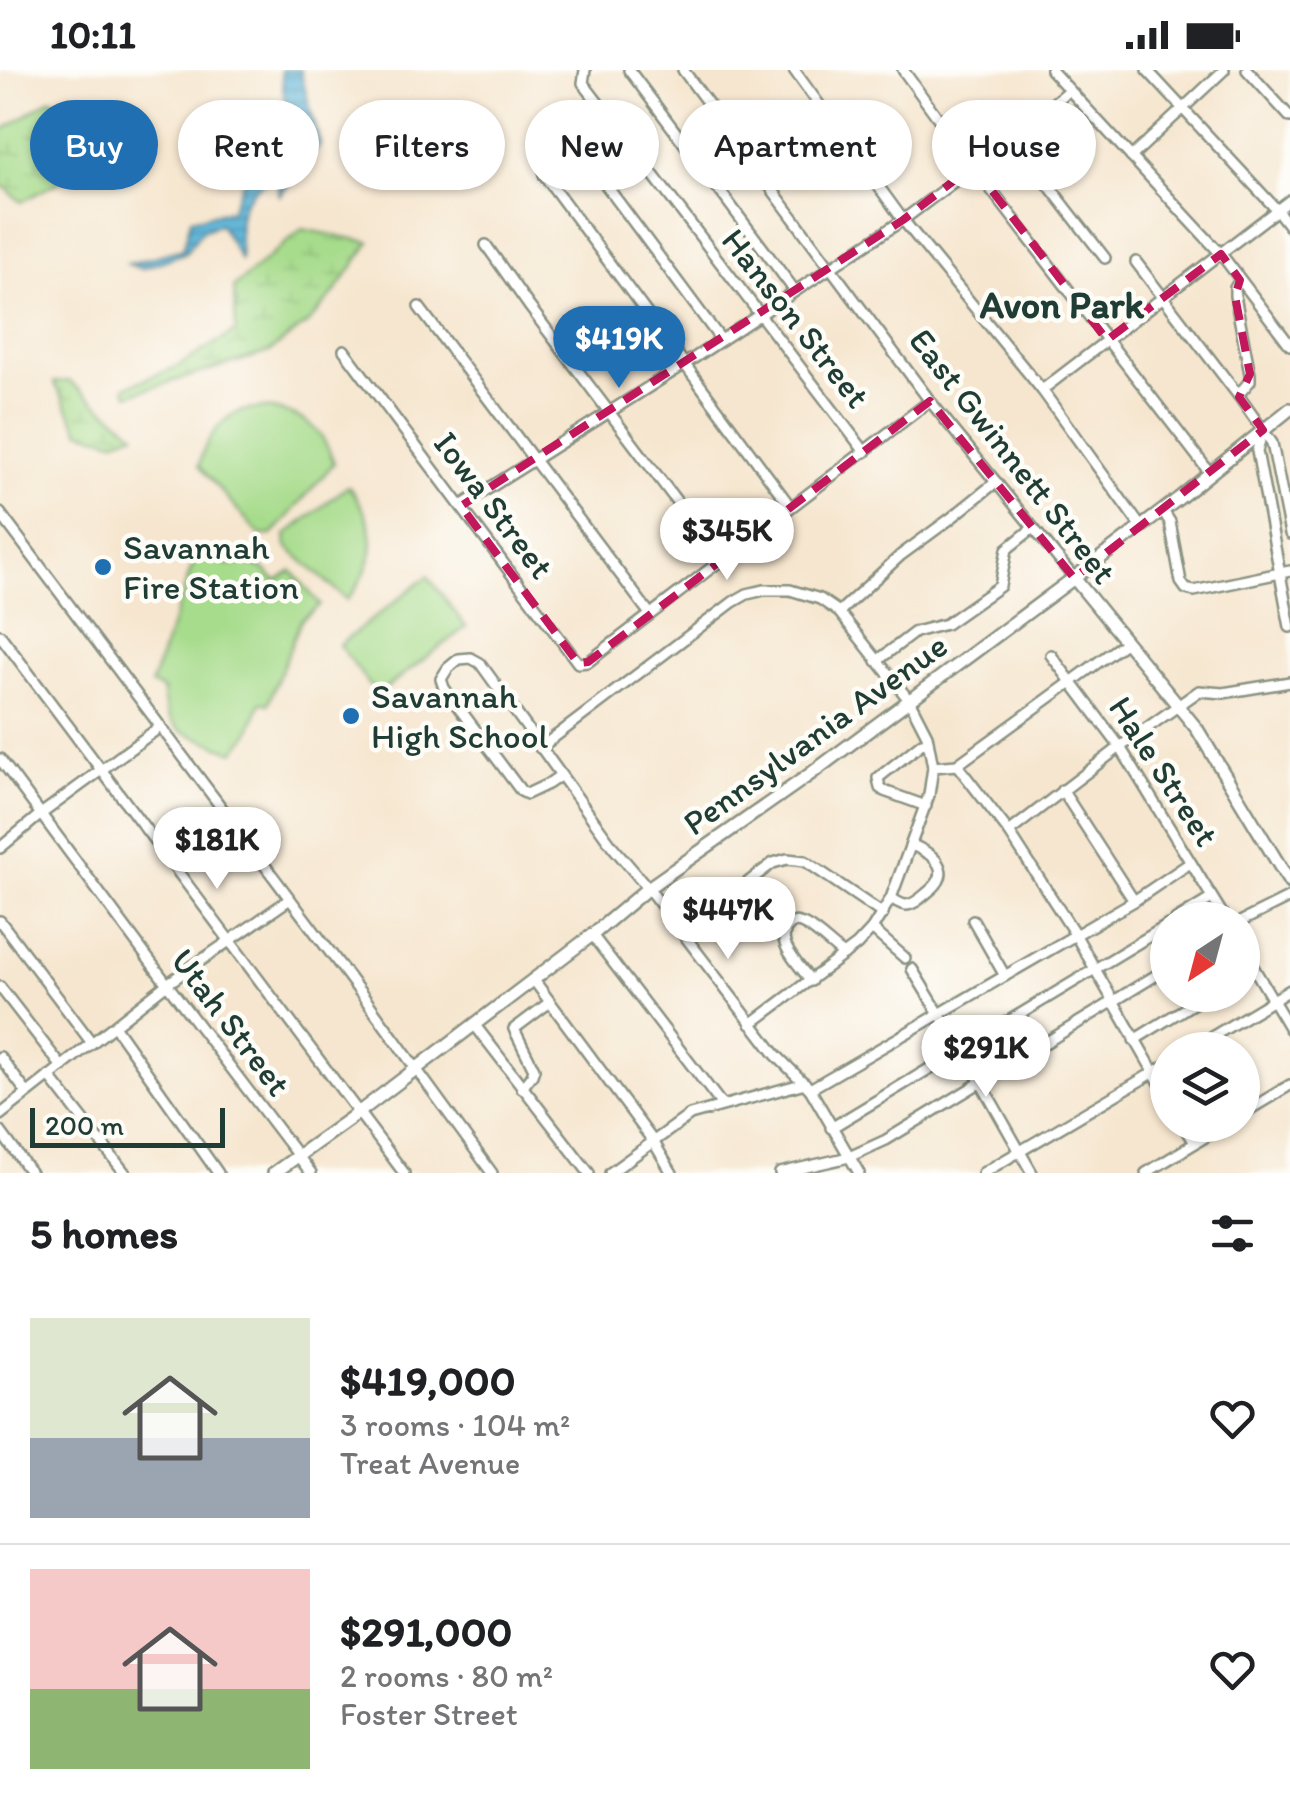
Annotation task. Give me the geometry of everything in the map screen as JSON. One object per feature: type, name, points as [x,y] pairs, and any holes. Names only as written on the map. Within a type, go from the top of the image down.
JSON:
[{"type":"main road","name":"Pennsylvania Avenue","points":[[274,1173],[592,935],[648,888],[1074,578],[1290,409]]},
{"type":"main road","name":"East Gwinnett Street","points":[[1074,578],[1197,729],[1290,883]]},
{"type":"street","name":"Hanson Street","points":[[586,70],[583,83],[865,452]]},
{"type":"street","points":[[629,70],[796,291]]},
{"type":"street","name":"East Gwinnett Street","points":[[683,70],[930,401],[1074,578]]},
{"type":"street","points":[[794,70],[903,220],[1042,390],[1141,527]]},
{"type":"street","points":[[903,70],[932,110]]},
{"type":"street","points":[[1051,70],[1221,254],[1290,345]]},
{"type":"street","points":[[1147,70],[1290,227]]},
{"type":"street","points":[[1130,157],[1224,70]]},
{"type":"street","points":[[1247,70],[1290,117]]},
{"type":"street","points":[[1057,100],[1069,90]]},
{"type":"street","points":[[555,190],[790,506]]},
{"type":"street","points":[[610,190],[720,340]]},
{"type":"street","points":[[460,506],[796,291],[942,190]]},
{"type":"street","points":[[991,190],[1210,472]]},
{"type":"street","points":[[1052,190],[1105,258]]},
{"type":"street","points":[[1042,390],[1290,200]]},
{"type":"street","points":[[486,244],[722,560]]},
{"type":"street","points":[[1136,262],[1272,443],[1290,534]]},
{"type":"street","points":[[1238,395],[1250,382],[1235,296],[1240,280]]},
{"type":"street","points":[[420,307],[650,614],[930,401]]},
{"type":"street","name":"Iowa Street","points":[[344,350],[578,663],[588,662],[650,614]]},
{"type":"street","points":[[1263,430],[1257,450],[1285,572],[1290,628]]},
{"type":"street","points":[[840,612],[901,555],[996,482]]},
{"type":"street","points":[[1162,510],[1170,522],[1181,582],[1186,590],[1285,572]]},
{"type":"street","points":[[0,513],[492,1173]]},
{"type":"street","points":[[877,661],[916,632],[955,619],[1000,586],[1007,548],[1033,528]]},
{"type":"street","points":[[540,748],[747,594],[764,590],[790,590],[820,599],[840,612],[909,700],[924,727],[933,767],[932,784],[891,898],[872,929],[844,956],[751,1024]]},
{"type":"street","points":[[0,635],[404,1173]]},
{"type":"street","points":[[933,767],[957,765],[1126,642]]},
{"type":"street","name":"Hale Street","points":[[1051,655],[1120,747],[1215,902]]},
{"type":"street","points":[[561,775],[535,792],[520,791],[444,688],[442,679],[448,668],[459,659],[480,662],[612,846],[776,1055],[808,1086],[859,1173]]},
{"type":"street","points":[[1009,832],[1199,691],[1223,693],[1290,682]]},
{"type":"street","points":[[0,848],[160,727]]},
{"type":"street","points":[[926,806],[884,791],[878,778],[928,742]]},
{"type":"street","name":"Utah Street","points":[[0,759],[311,1173]]},
{"type":"street","points":[[957,765],[1009,832],[1075,934],[1150,1067]]},
{"type":"street","points":[[1062,790],[1134,900]]},
{"type":"street","points":[[891,898],[901,904],[913,903],[941,878],[939,865],[929,854],[912,846]]},
{"type":"street","points":[[683,934],[761,872],[787,859],[804,860],[883,914]]},
{"type":"street","points":[[610,1173],[690,1115],[808,1086],[940,1015],[1190,863]]},
{"type":"street","points":[[1260,912],[1290,897]]},
{"type":"street","points":[[1205,902],[1212,898]]},
{"type":"street","points":[[0,1114],[167,984],[290,899]]},
{"type":"street","points":[[973,920],[1004,976]]},
{"type":"street","points":[[0,921],[92,1044]]},
{"type":"street","points":[[811,981],[785,946],[784,933],[791,924],[810,928],[844,956]]},
{"type":"street","points":[[872,929],[905,958]]},
{"type":"street","points":[[592,935],[722,1105]]},
{"type":"street","points":[[831,1128],[1150,936]]},
{"type":"street","points":[[912,969],[1032,1173]]},
{"type":"street","points":[[1260,978],[1290,1029]]},
{"type":"street","points":[[533,979],[672,1173]]},
{"type":"street","points":[[780,1173],[849,1157],[886,1140],[1150,979]]},
{"type":"street","points":[[0,988],[62,1067]]},
{"type":"street","points":[[1220,1032],[1290,990]]},
{"type":"street","points":[[522,1088],[534,1068],[514,1029],[550,1002]]},
{"type":"street","points":[[1134,1040],[1179,1012]]},
{"type":"street","points":[[474,1024],[589,1173]]},
{"type":"street","points":[[115,1027],[218,1173]]},
{"type":"street","points":[[0,1057],[27,1093]]},
{"type":"street","points":[[983,1173],[1150,1074]]},
{"type":"street","points":[[49,1076],[124,1173]]},
{"type":"street","points":[[1260,1103],[1290,1084]]},
{"type":"street","points":[[0,1131],[31,1173]]},
{"type":"street","points":[[1146,1173],[1198,1142]]},
{"type":"highlighted area","points":[[973,166],[1107,340],[1221,254],[1240,280],[1235,296],[1250,374],[1239,397],[1263,430],[1074,578],[930,401],[588,662],[578,663],[461,506],[903,220]]},
{"type":"green space","points":[[30,113],[30,190],[43,190],[21,202],[0,183],[0,132]]},
{"type":"green space","points":[[302,229],[370,242],[310,321],[269,352],[128,395],[125,387],[176,367],[236,331],[234,287]]},
{"type":"green space","points":[[69,381],[135,433],[114,441],[80,431],[54,382]]},
{"type":"green space","points":[[265,408],[309,424],[323,440],[334,463],[272,535],[260,535],[199,466],[218,427],[242,411]]},
{"type":"green space","points":[[348,486],[366,515],[372,543],[366,571],[347,600],[287,547],[286,535]]},
{"type":"green space","points":[[208,556],[229,565],[246,562],[264,569],[276,581],[292,571],[320,605],[301,620],[268,704],[261,702],[248,735],[234,752],[181,731],[167,713],[163,690],[151,684],[194,561]]},
{"type":"green space","points":[[428,576],[466,627],[377,695],[339,645]]},
{"type":"water","points":[[281,70],[300,70],[308,100],[285,100]]},
{"type":"water","points":[[240,190],[255,190],[245,201],[240,221],[241,261],[220,224],[202,231],[185,253],[141,269],[128,264],[183,249],[191,219],[231,210]]},
{"type":"place","name":"Savannah Fire Station","points":[[103,567]]},
{"type":"place","name":"Savannah High School","points":[[351,716]]},
{"type":"district","name":"Avon Park","points":[[1062,305]]}]
